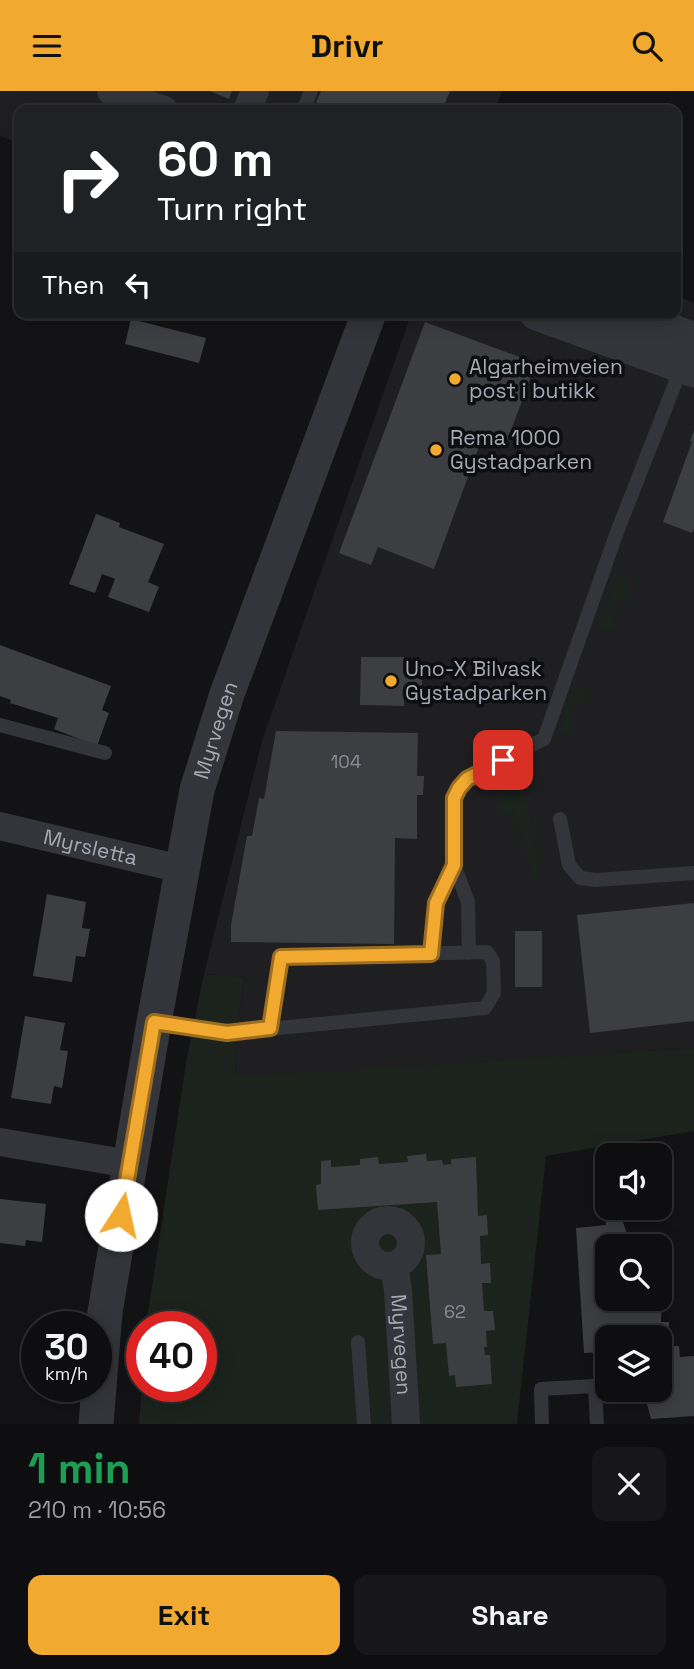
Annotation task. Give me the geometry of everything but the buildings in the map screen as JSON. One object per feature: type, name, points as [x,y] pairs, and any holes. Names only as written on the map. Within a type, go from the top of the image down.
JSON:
[{"type":"street","points":[[111,91],[150,105]]},
{"type":"street","name":"Myrvegen","points":[[96,1424],[104,1325],[154,1022],[197,790],[210,745],[367,319]]},
{"type":"street","points":[[633,319],[690,354]]},
{"type":"street","points":[[577,320],[690,354]]},
{"type":"street","name":"Myrsletta","points":[[0,826],[181,869]]},
{"type":"street","points":[[0,1142],[130,1164]]},
{"type":"street","name":"Myrvegen","points":[[394,1266],[398,1290],[406,1424]]},
{"type":"lane","points":[[469,953],[468,902],[454,865],[454,798],[467,779],[544,739],[612,544],[690,354]]},
{"type":"lane","points":[[0,725],[106,753]]},
{"type":"lane","points":[[559,820],[569,865],[580,879],[694,873]]},
{"type":"lane","points":[[431,954],[436,903],[454,865]]},
{"type":"lane","points":[[154,1022],[227,1033],[485,1008],[495,993],[493,961],[487,952],[281,957],[270,1028]]},
{"type":"lane","points":[[358,1342],[363,1424]]},
{"type":"lane","points":[[542,1424],[541,1389],[595,1387],[597,1424]]},
{"type":"shaded area","points":[[0,91],[502,91],[497,105],[14,105],[14,141],[0,136]]},
{"type":"shaded area","points":[[681,297],[694,303],[694,1048],[235,1078],[237,1024],[245,977],[204,974],[262,741],[409,319],[681,319]]},
{"type":"shaded area","points":[[617,574],[626,577],[629,599],[612,602],[616,628],[601,630],[598,626]]},
{"type":"shaded area","points":[[575,686],[583,686],[587,704],[569,707],[574,733],[559,736],[559,729]]},
{"type":"shaded area","points":[[535,763],[531,768],[521,770],[537,854],[535,855],[539,862],[539,888],[530,869],[515,812],[499,815],[498,806],[501,788],[511,774]]},
{"type":"shaded area","points":[[204,974],[245,977],[237,1024],[235,1077],[694,1048],[694,1131],[623,1143],[595,1143],[595,1148],[546,1156],[517,1424],[139,1424],[141,1402],[217,1402],[217,1311],[148,1311],[186,1063]]},
{"type":"place","name":"Algarheimveien post i butikk","points":[[455,379]]},
{"type":"place","name":"Rema 1000 Gystadparken","points":[[436,450]]},
{"type":"place","name":"Uno-X Bilvask Gystadparken","points":[[391,681]]},
{"type":"route","points":[[121,1215],[154,1022],[227,1033],[270,1028],[281,957],[431,954],[436,903],[454,865],[454,798],[467,779],[503,760]]}]
